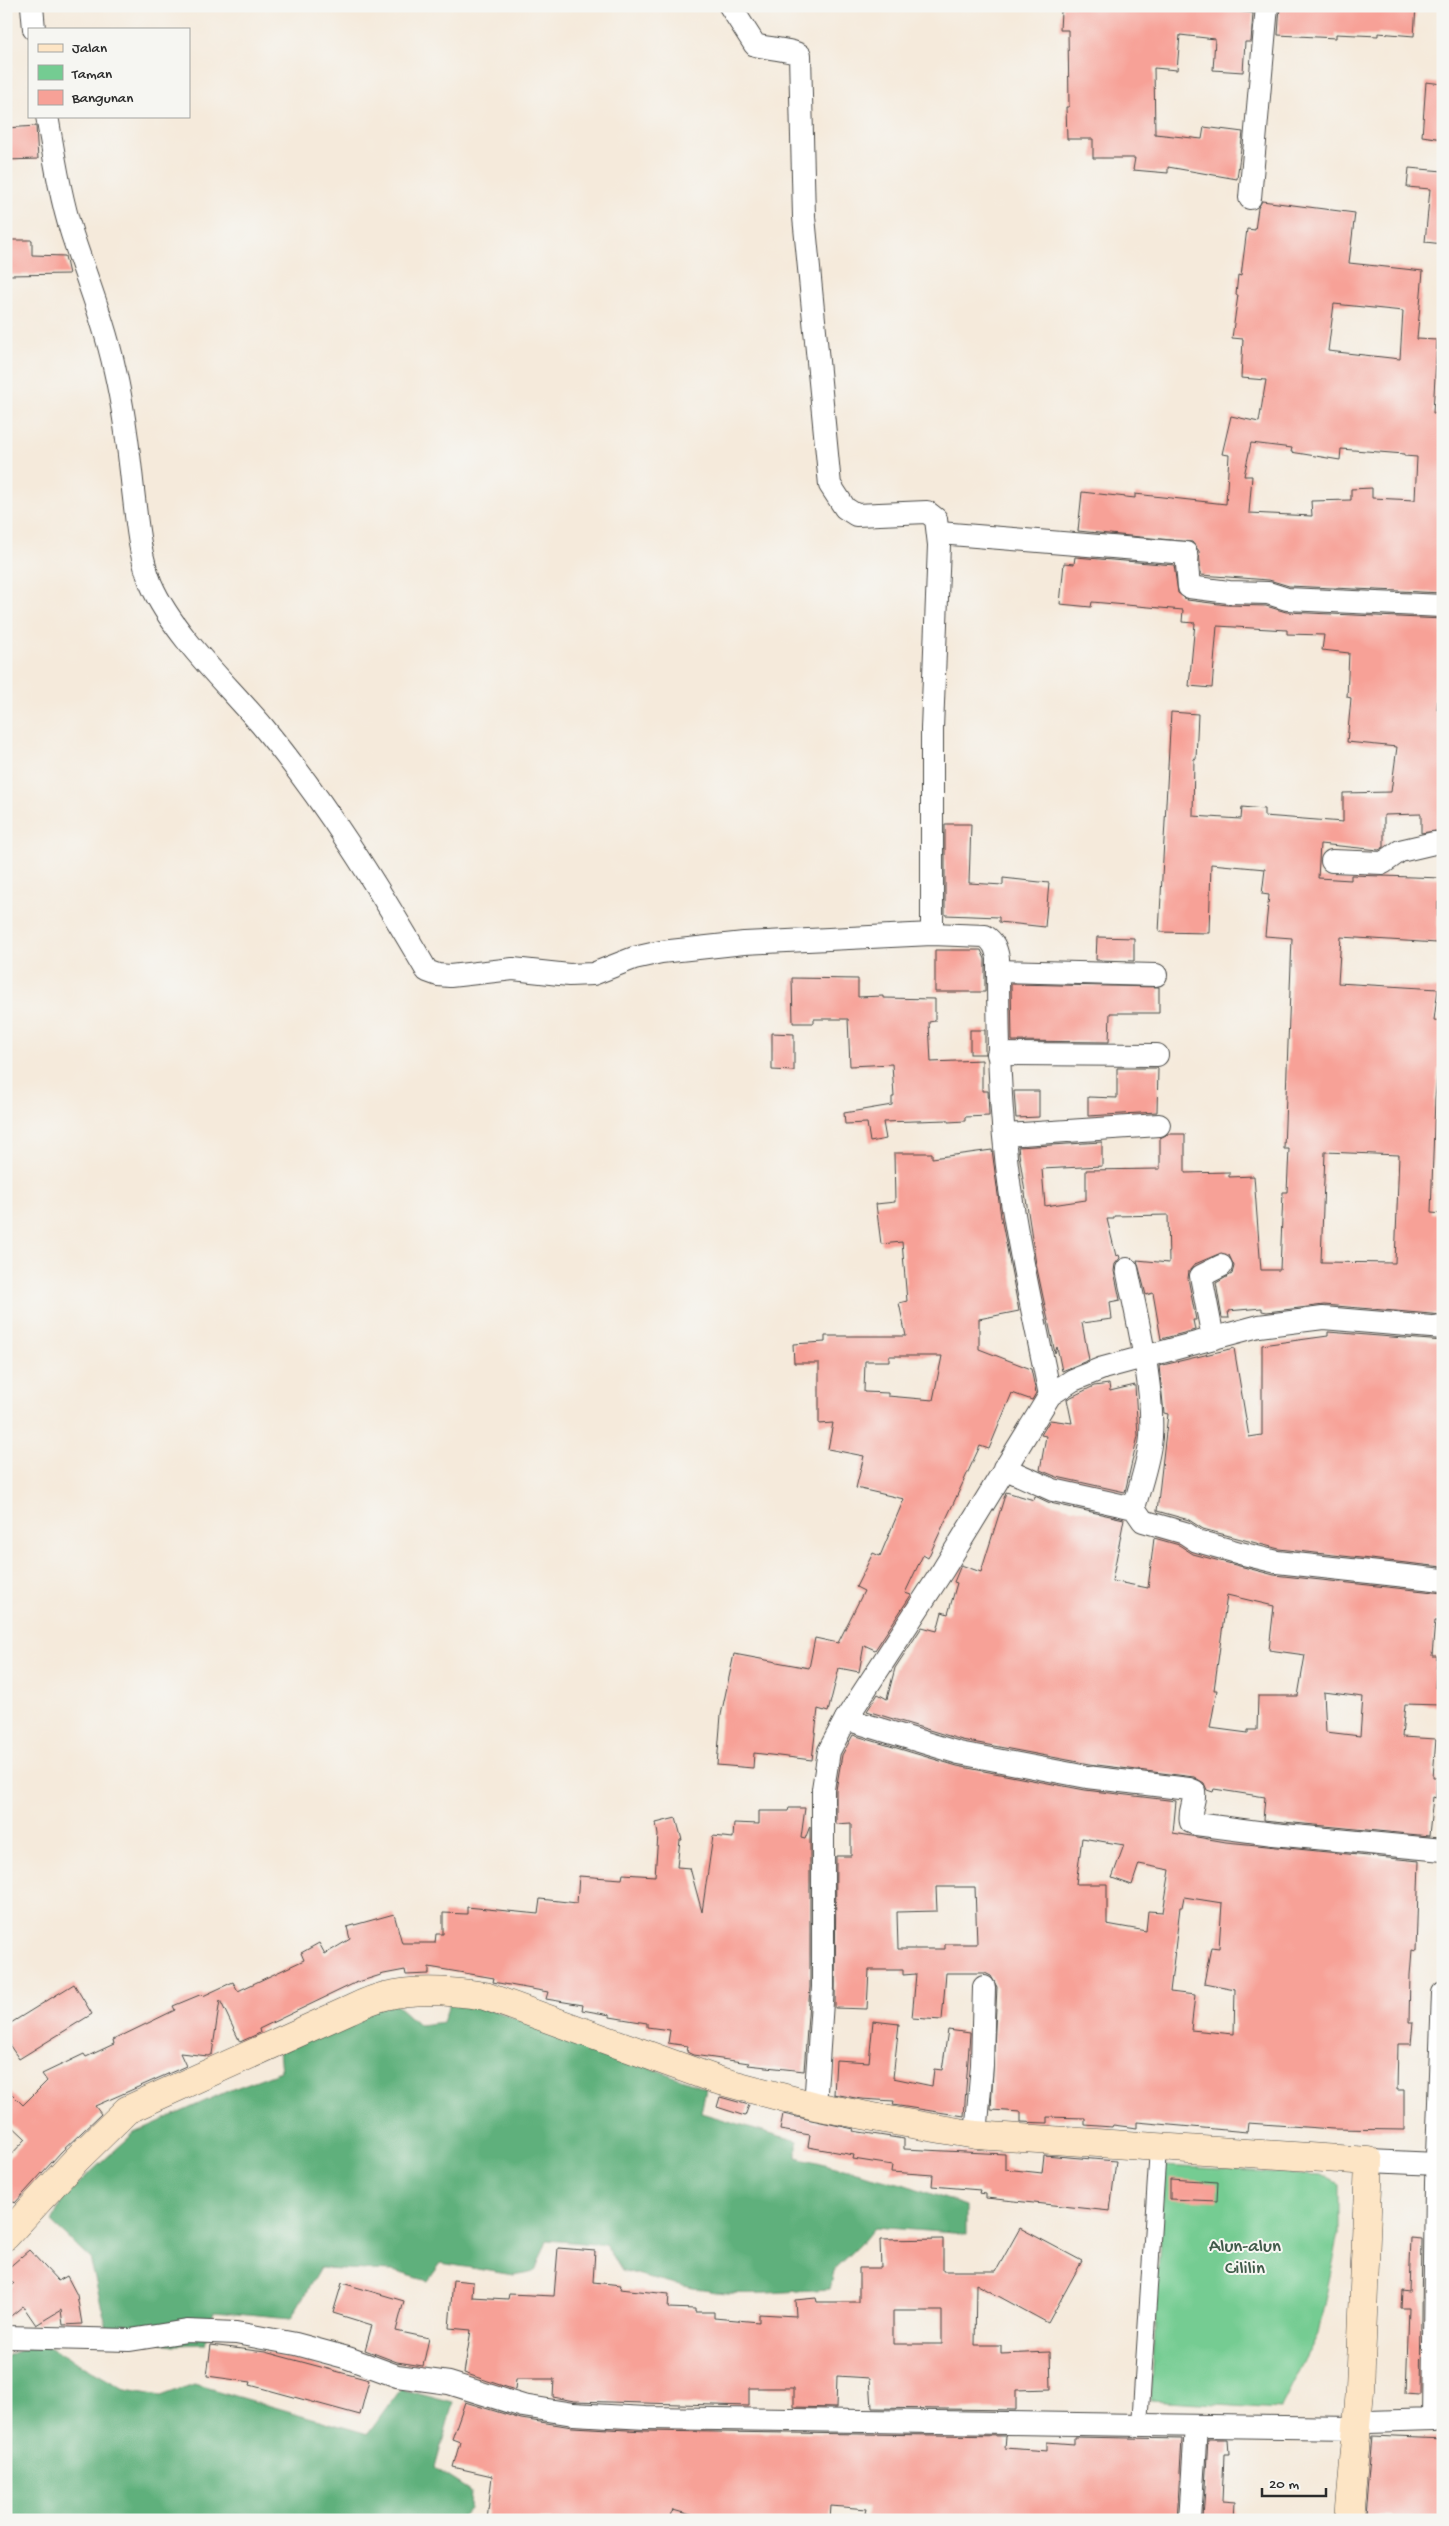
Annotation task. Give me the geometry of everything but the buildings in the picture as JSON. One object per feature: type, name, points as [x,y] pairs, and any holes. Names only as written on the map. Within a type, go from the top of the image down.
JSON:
[{"type":"main road","points":[[6,2236],[29,2214],[76,2160],[127,2110],[348,2010],[384,1996],[421,1992],[456,1992],[485,1996],[717,2080],[816,2106],[976,2135],[1370,2161],[1356,2428],[1349,2520]]},
{"type":"street","points":[[32,6],[34,28]]},
{"type":"street","points":[[730,6],[755,45],[775,50],[796,52],[800,55],[804,218],[830,485],[850,512],[856,515],[927,512],[936,519],[939,533],[932,728],[932,934]]},
{"type":"street","points":[[1250,198],[1267,6]]},
{"type":"street","points":[[47,118],[72,232],[92,288],[116,372],[133,489],[136,530],[152,585],[168,613],[195,649],[264,729],[333,820],[389,906],[427,971],[431,974],[450,976],[512,969],[569,975],[593,974],[634,958],[661,952],[744,943],[932,934],[985,936],[997,949],[998,1054],[1005,1135],[1020,1250],[1050,1395]]},
{"type":"street","points":[[939,533],[1186,553],[1189,587],[1229,592],[1268,593],[1287,599],[1443,606]]},
{"type":"street","points":[[1332,861],[1383,863],[1400,851],[1434,843],[1443,843]]},
{"type":"street","points":[[998,971],[1156,975]]},
{"type":"street","points":[[998,1054],[1157,1056]]},
{"type":"street","points":[[1005,1135],[1159,1126]]},
{"type":"street","points":[[1213,1338],[1201,1276],[1221,1266]]},
{"type":"street","points":[[1128,1269],[1145,1356],[1151,1437],[1147,1462],[1134,1508]]},
{"type":"street","points":[[816,2106],[823,1987],[824,1770],[829,1751],[846,1719],[943,1570],[1050,1395],[1072,1380],[1103,1368],[1259,1326],[1323,1318],[1443,1328]]},
{"type":"street","points":[[1004,1468],[1053,1490],[1134,1508],[1143,1521],[1185,1533],[1197,1541],[1240,1553],[1277,1562],[1443,1580]]},
{"type":"street","points":[[846,1719],[958,1753],[1087,1777],[1189,1789],[1194,1791],[1195,1795],[1190,1817],[1192,1822],[1196,1824],[1443,1850]]},
{"type":"street","points":[[976,2135],[982,2065],[984,1987]]},
{"type":"street","points":[[6,2337],[130,2340],[187,2331],[236,2333],[296,2344],[348,2358],[397,2376],[449,2384],[523,2406],[573,2414],[646,2418],[969,2421],[1140,2426],[1356,2428],[1359,2424],[1368,2422],[1438,2420],[1439,2150],[1443,1993]]},
{"type":"street","points":[[1140,2426],[1158,2148]]},
{"type":"street","points":[[1370,2161],[1439,2150]]},
{"type":"street","points":[[1190,2520],[1196,2426]]},
{"type":"green space","points":[[391,2000],[419,2025],[443,2022],[450,2002],[495,2011],[706,2088],[701,2113],[797,2141],[797,2157],[906,2185],[966,2206],[966,2234],[874,2227],[859,2245],[835,2268],[830,2289],[758,2293],[715,2292],[691,2288],[621,2270],[605,2245],[547,2240],[535,2271],[513,2275],[441,2263],[428,2281],[393,2271],[320,2268],[291,2318],[214,2311],[205,2344],[174,2345],[108,2333],[90,2258],[52,2223],[62,2198],[134,2133],[230,2090],[281,2071],[279,2052]]},
{"type":"green space","name":"Alun-alun Cililin","points":[[1164,2166],[1322,2175],[1339,2184],[1339,2235],[1318,2333],[1280,2408],[1151,2400]]},
{"type":"green space","points":[[40,2342],[126,2390],[161,2396],[194,2384],[368,2434],[401,2389],[453,2403],[435,2468],[471,2491],[470,2509],[460,2520],[6,2520],[6,2356]]}]
